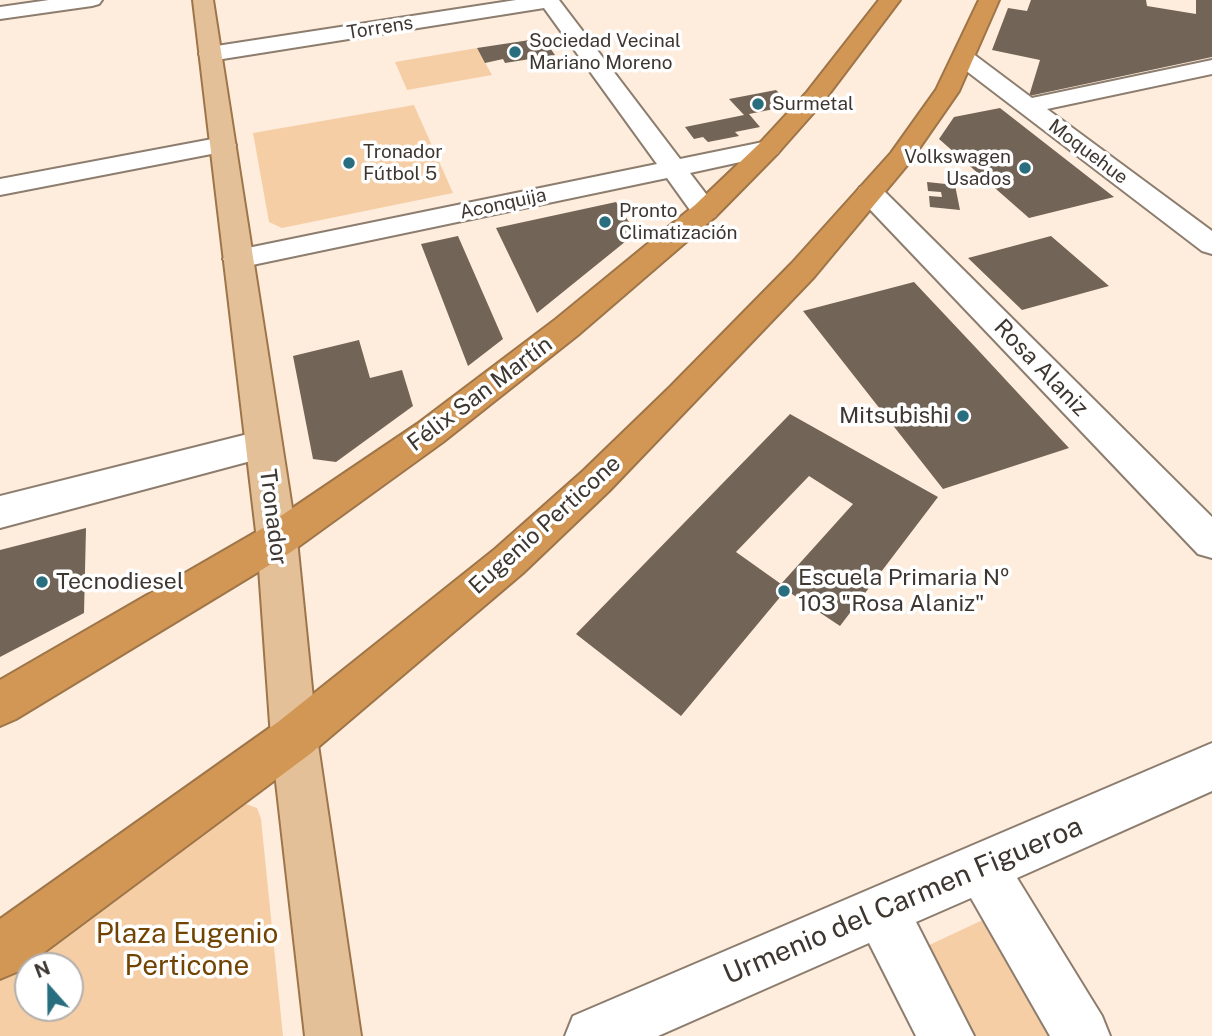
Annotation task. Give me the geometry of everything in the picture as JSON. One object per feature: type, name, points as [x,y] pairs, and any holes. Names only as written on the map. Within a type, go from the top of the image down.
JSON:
[{"type":"highway","name":"Félix San Martín","points":[[0,704],[277,540],[430,433],[606,296],[705,211],[768,149],[815,97],[889,0]]},
{"type":"highway","name":"Eugenio Perticone","points":[[0,952],[295,738],[509,561],[596,481],[752,323],[870,194],[926,124],[964,58],[989,0]]},
{"type":"main road","name":"Tronador","points":[[203,0],[277,540],[295,738],[333,1036]]},
{"type":"street","points":[[0,13],[92,0]]},
{"type":"street","points":[[549,1],[705,211]]},
{"type":"street","name":"Torrens","points":[[210,54],[549,1]]},
{"type":"street","name":"Moquehue","points":[[964,58],[1212,245]]},
{"type":"street","points":[[1026,106],[1212,67]]},
{"type":"street","points":[[0,187],[223,145]]},
{"type":"street","name":"Aconquija","points":[[239,259],[768,149]]},
{"type":"street","name":"Rosa Alaniz","points":[[870,194],[1212,542]]},
{"type":"street","points":[[0,512],[264,444]]},
{"type":"street","name":"Urmenio del Carmen Figueroa","points":[[593,1036],[1212,767]]},
{"type":"street","points":[[981,867],[1082,1036]]},
{"type":"street","points":[[881,911],[946,1036]]},
{"type":"green space","points":[[477,48],[492,75],[407,90],[395,62]]},
{"type":"green space","name":"Tronador Fútbol 5","points":[[414,105],[453,193],[282,228],[269,222],[253,133]]},
{"type":"green space","name":"Plaza Eugenio Perticone","points":[[246,804],[257,808],[261,819],[283,1036],[0,1036],[0,981],[14,971],[14,1022],[84,1022],[84,952],[39,952],[234,809]]},
{"type":"green space","points":[[989,917],[1059,1036],[973,1036],[925,947]]},
{"type":"building","points":[[1031,0],[1146,0],[1147,6],[1196,14],[1196,0],[1212,0],[1212,57],[1029,96],[1040,60],[992,50],[1008,8],[1027,11]]},
{"type":"building","name":"Sociedad Vecinal Mariano Moreno","points":[[543,38],[555,55],[505,63],[503,59],[485,63],[477,48]]},
{"type":"building","points":[[776,90],[786,100],[779,108],[749,114],[760,127],[735,132],[739,136],[708,142],[703,137],[694,139],[685,127],[744,115],[729,99]]},
{"type":"building","name":"Volkswagen Usados","points":[[1000,108],[1114,197],[1029,218],[939,139],[954,117]]},
{"type":"building","points":[[927,182],[955,185],[960,210],[930,207],[929,196],[942,197],[941,192],[928,191]]},
{"type":"building","points":[[616,202],[636,233],[537,313],[496,228]]},
{"type":"building","points":[[458,236],[503,339],[468,366],[421,244]]},
{"type":"building","points":[[1051,236],[1109,286],[1022,310],[968,258]]},
{"type":"building","name":"Mitsubishi","points":[[914,282],[1069,448],[943,489],[803,311]]},
{"type":"building","points":[[359,340],[370,378],[402,370],[413,406],[336,462],[313,459],[293,356]]},
{"type":"building","points":[[790,414],[938,497],[840,626],[786,590],[681,716],[576,634]],"holes":[[[809,476],[853,504],[781,584],[736,552]]]},
{"type":"building","name":"Tecnodiesel","points":[[86,528],[84,613],[0,657],[0,550]]},
{"type":"place","name":"Sociedad Vecinal Mariano Moreno","points":[[515,52]]},
{"type":"place","name":"Surmetal","points":[[758,104]]},
{"type":"place","name":"Tronador Fútbol 5","points":[[349,163]]},
{"type":"place","name":"Volkswagen Usados","points":[[1025,168]]},
{"type":"place","name":"Pronto Climatización","points":[[605,222]]},
{"type":"place","name":"Mitsubishi","points":[[963,416]]},
{"type":"place","name":"Tecnodiesel","points":[[42,582]]},
{"type":"place","name":"Escuela Primaria Nº 103 \"Rosa Alaniz\"","points":[[784,591]]}]
